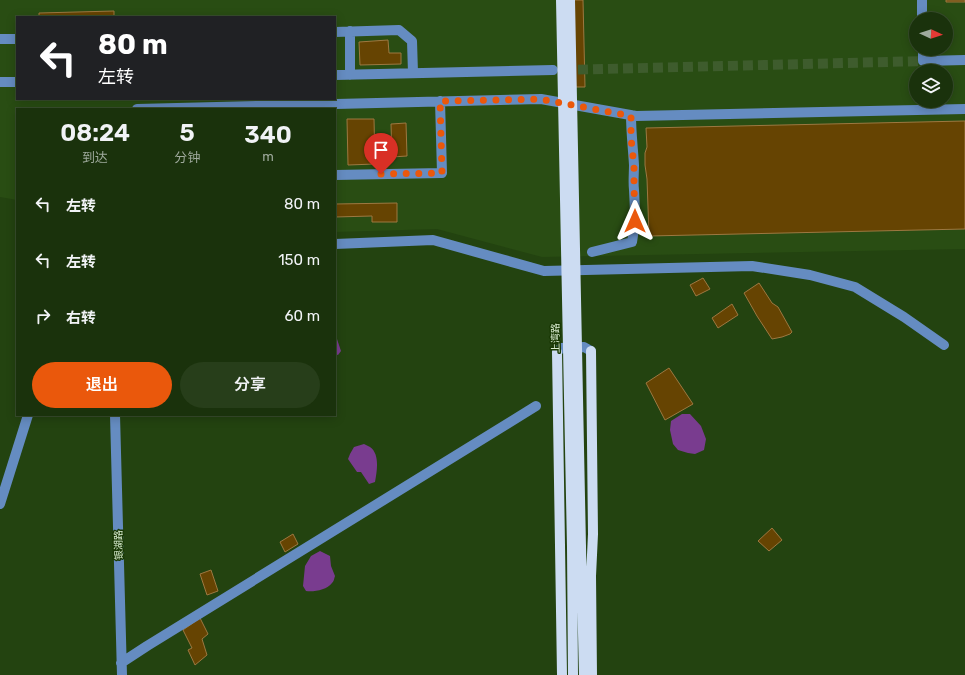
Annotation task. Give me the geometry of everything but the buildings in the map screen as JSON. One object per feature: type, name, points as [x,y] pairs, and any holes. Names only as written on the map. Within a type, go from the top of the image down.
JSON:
[{"type":"main road","name":"上湾路","points":[[561,0],[577,547],[584,675]]},
{"type":"main road","name":"上湾路","points":[[570,0],[577,547],[573,675]]},
{"type":"main road","points":[[591,351],[593,526],[591,576],[592,675]]},
{"type":"main road","name":"上湾路","points":[[557,352],[562,675]]},
{"type":"street","points":[[922,0],[922,12]]},
{"type":"street","points":[[336,32],[399,30],[412,41],[413,73]]},
{"type":"street","points":[[350,31],[350,74]]},
{"type":"street","points":[[0,39],[16,39]]},
{"type":"street","points":[[923,56],[923,61],[965,60]]},
{"type":"street","points":[[336,75],[553,70]]},
{"type":"street","points":[[0,82],[16,82]]},
{"type":"street","points":[[175,108],[540,99],[631,116],[965,109]]},
{"type":"street","points":[[336,175],[442,173],[440,101]]},
{"type":"street","points":[[592,252],[632,242],[635,209],[631,116]]},
{"type":"street","points":[[336,244],[432,240],[544,271],[752,266],[770,268],[810,275],[855,287],[904,317],[944,345]]},
{"type":"street","points":[[557,352],[561,348],[584,347],[591,351]]},
{"type":"street","points":[[121,663],[536,406]]},
{"type":"street","points":[[0,504],[28,416]]},
{"type":"street","name":"银湖路","points":[[109,416],[115,675]]},
{"type":"street","name":"银湖路","points":[[115,416],[122,675]]},
{"type":"shaded area","points":[[0,0],[965,0],[965,249],[542,257],[437,229],[336,232],[336,108],[16,108],[16,200],[0,197]]},
{"type":"shaded area","points":[[336,338],[341,351],[338,355],[336,354]]},
{"type":"shaded area","points":[[682,414],[690,414],[701,426],[706,439],[704,450],[695,454],[688,453],[678,450],[673,444],[670,430],[671,421]]},
{"type":"shaded area","points":[[364,444],[373,450],[377,458],[375,482],[369,484],[361,472],[357,472],[348,459],[354,447]]},
{"type":"shaded area","points":[[320,551],[330,556],[331,566],[335,576],[334,580],[324,589],[306,591],[303,586],[305,566],[311,556]]},
{"type":"tunnel","points":[[563,70],[923,61]]},
{"type":"route","points":[[381,174],[442,173],[440,101],[540,99],[631,116],[635,221]]}]
